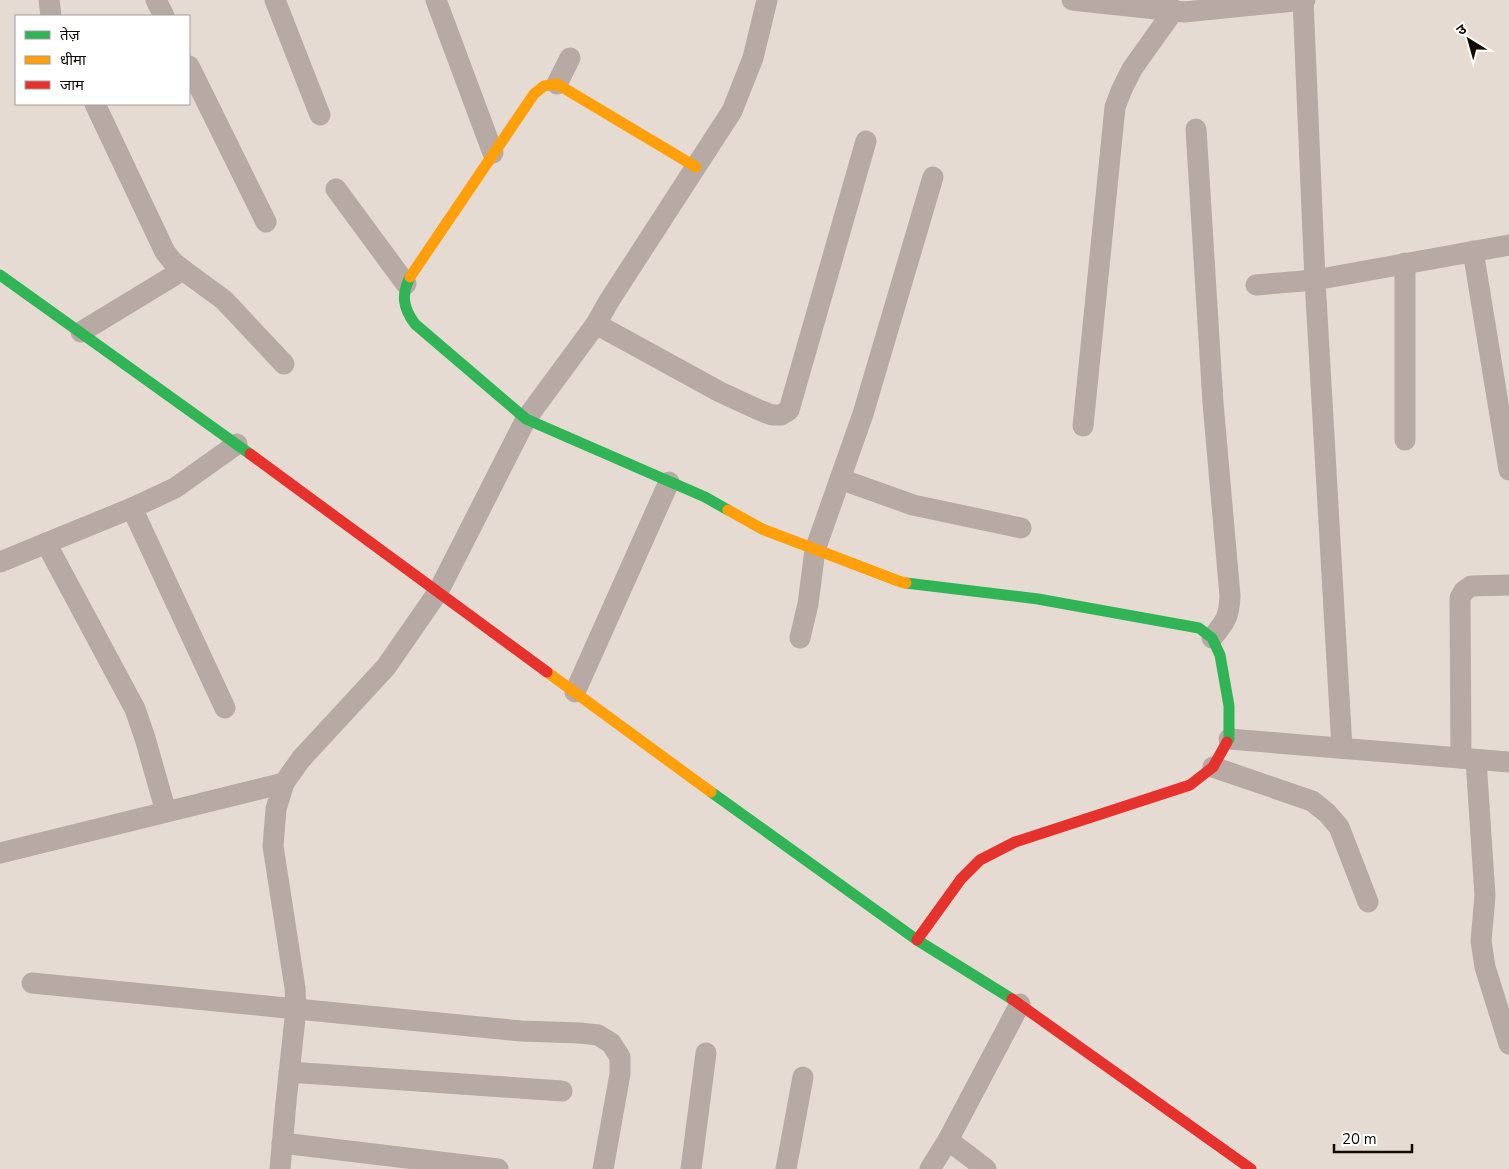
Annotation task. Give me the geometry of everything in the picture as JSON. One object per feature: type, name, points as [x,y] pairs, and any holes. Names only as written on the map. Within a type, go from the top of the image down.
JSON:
[{"type":"street","points":[[49,0],[51,15]]},
{"type":"street","points":[[156,0],[164,15]]},
{"type":"street","points":[[275,0],[320,115]]},
{"type":"street","points":[[436,0],[494,153]]},
{"type":"street","points":[[280,1169],[296,1009],[296,988],[273,846],[276,809],[284,782],[324,733],[386,668],[438,592],[526,419],[596,324],[732,111],[753,58],[767,0]]},
{"type":"street","points":[[1072,0],[1184,12],[1304,0],[1314,280],[1342,748]]},
{"type":"street","points":[[1083,426],[1116,108],[1122,89],[1132,69],[1174,10]]},
{"type":"street","points":[[557,84],[570,58]]},
{"type":"street","points":[[190,68],[266,222]]},
{"type":"street","points":[[696,167],[557,84],[544,86],[534,94],[412,272],[404,288],[403,298],[408,316],[526,419],[705,498],[762,530],[901,582],[1038,599],[1199,628],[1212,638],[1220,656],[1228,706],[1229,739],[1213,767],[1190,785],[1015,842],[980,860],[961,879],[917,940]]},
{"type":"street","points":[[96,105],[165,252],[173,262],[224,300],[284,364]]},
{"type":"street","points":[[1196,129],[1213,403],[1230,596],[1226,621],[1212,638]]},
{"type":"street","points":[[596,324],[720,392],[759,410],[772,415],[781,415],[789,410],[866,141]]},
{"type":"street","points":[[800,638],[808,604],[815,550],[863,414],[933,177]]},
{"type":"street","points":[[336,189],[406,284]]},
{"type":"street","points":[[1256,285],[1314,280],[1509,245]]},
{"type":"street","points":[[1473,251],[1509,470]]},
{"type":"street","points":[[1405,263],[1405,440]]},
{"type":"street","points":[[81,332],[183,270]]},
{"type":"street","points":[[0,276],[237,444],[739,813],[917,940],[1020,1004],[1251,1169]]},
{"type":"street","points":[[0,562],[132,508],[175,488],[237,444]]},
{"type":"street","points":[[840,479],[913,504],[1021,528]]},
{"type":"street","points":[[575,692],[669,482]]},
{"type":"street","points":[[132,508],[224,708]]},
{"type":"street","points":[[46,543],[135,709],[166,812]]},
{"type":"street","points":[[1509,584],[1471,586],[1464,591],[1460,598],[1468,759],[1485,896],[1481,941],[1485,967],[1509,1044]]},
{"type":"street","points":[[1229,739],[1509,762]]},
{"type":"street","points":[[1213,767],[1312,802],[1327,812],[1339,827],[1368,902]]},
{"type":"street","points":[[0,854],[284,782]]},
{"type":"street","points":[[32,983],[521,1031],[598,1034],[611,1043],[620,1057],[620,1074],[603,1169]]},
{"type":"street","points":[[930,1169],[948,1140],[1020,1004]]},
{"type":"street","points":[[691,1169],[706,1054]]},
{"type":"street","points":[[289,1072],[562,1091]]},
{"type":"street","points":[[786,1169],[803,1077]]},
{"type":"street","points":[[948,1140],[986,1169]]},
{"type":"street","points":[[282,1143],[498,1169]]},
{"type":"traffic: fast","points":[[0,275],[250,454]]},
{"type":"traffic: fast","points":[[410,277],[404,296],[406,307],[415,324],[526,419],[705,497],[728,510]]},
{"type":"traffic: fast","points":[[906,583],[1038,599],[1199,628],[1212,638],[1220,655],[1229,706],[1229,739],[1227,742]]},
{"type":"traffic: fast","points":[[711,792],[917,940],[1012,999]]},
{"type":"traffic: slow","points":[[410,277],[534,94],[544,86],[557,84],[696,167]]},
{"type":"traffic: slow","points":[[728,510],[762,529],[906,583]]},
{"type":"traffic: slow","points":[[547,672],[711,792]]},
{"type":"traffic: jam","points":[[250,454],[547,672]]},
{"type":"traffic: jam","points":[[917,940],[961,879],[980,860],[1015,842],[1190,785],[1213,767],[1227,742]]},
{"type":"traffic: jam","points":[[1012,999],[1251,1169]]}]
